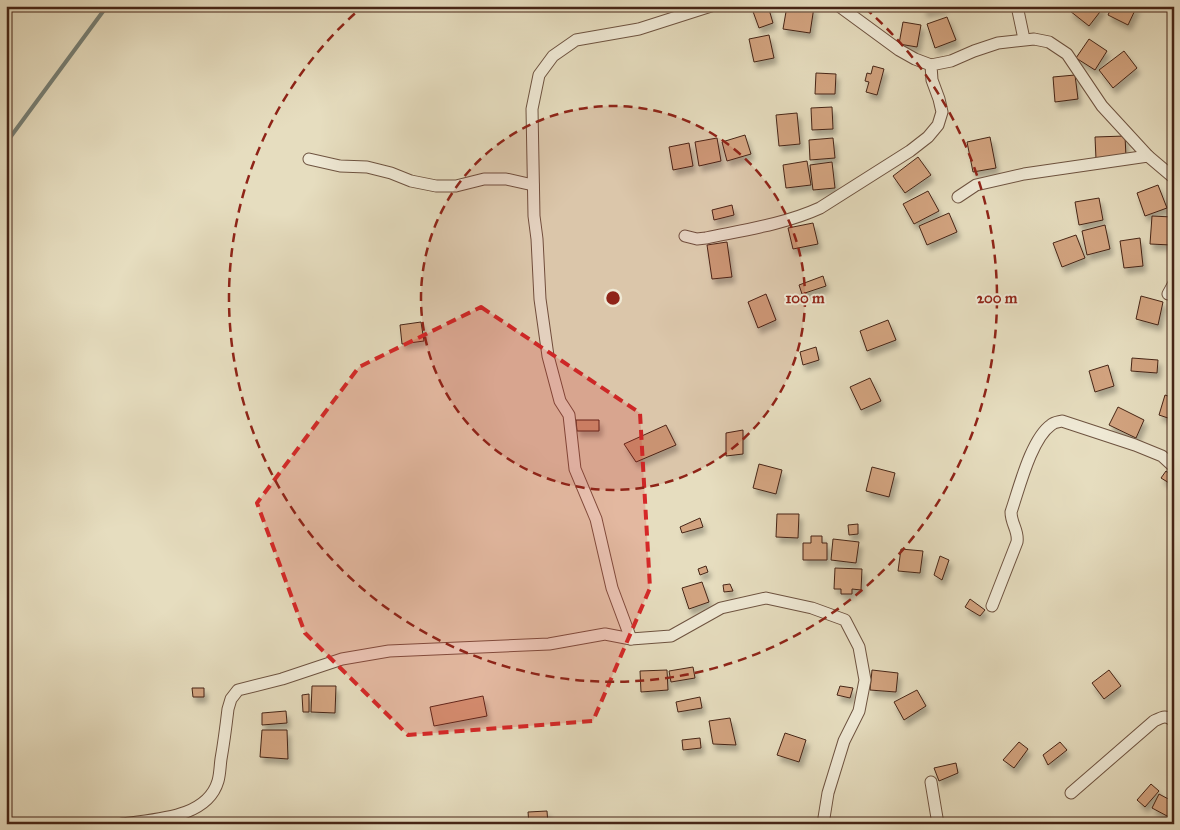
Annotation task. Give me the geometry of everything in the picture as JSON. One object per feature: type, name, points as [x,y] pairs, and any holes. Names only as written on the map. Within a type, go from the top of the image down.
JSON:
[{"type":"street","points":[[632,638],[612,588],[596,519],[575,469],[569,415],[560,401],[548,356],[540,299],[534,216],[532,109],[539,75],[553,56],[576,40],[639,29],[711,6]]},
{"type":"street","points":[[839,6],[899,50],[914,59],[931,65],[951,61],[998,43],[1024,39],[1049,42],[1067,54],[1102,106],[1148,156],[1174,178]]},
{"type":"street","points":[[1017,6],[1024,39]]},
{"type":"street","points":[[685,236],[697,239],[706,238],[807,214],[820,208],[910,152],[928,137],[938,125],[942,112],[932,80],[931,65]]},
{"type":"street","points":[[958,197],[976,185],[1024,174],[1148,156]]},
{"type":"street","points":[[309,159],[340,166],[367,167],[436,186],[456,186],[484,179],[506,179],[533,185]]},
{"type":"street","points":[[1168,294],[1174,283]]},
{"type":"street","points":[[992,606],[1017,542],[1017,532],[1011,518],[1014,504],[1035,446],[1053,423],[1062,421],[1134,445],[1162,456],[1174,467]]},
{"type":"street","points":[[122,824],[175,816],[193,810],[212,794],[218,782],[228,709],[238,690],[282,679],[342,659],[389,651],[549,644],[604,634],[632,638],[671,636],[722,608],[766,598],[812,608],[845,620],[859,647],[865,680],[859,711],[844,741],[828,793],[823,824]]},
{"type":"street","points":[[1071,793],[1154,721],[1166,716],[1174,722]]},
{"type":"street","points":[[930,782],[938,824]]},
{"type":"highlighted area","points":[[481,307],[640,413],[650,588],[593,721],[408,735],[305,633],[257,503],[359,367]]},
{"type":"building","points":[[751,6],[768,6],[773,23],[759,28]]},
{"type":"building","points":[[787,6],[814,7],[810,33],[783,29]]},
{"type":"building","points":[[923,6],[944,6],[944,8],[924,11]]},
{"type":"building","points":[[1074,6],[1100,6],[1103,8],[1089,26],[1070,11]]},
{"type":"building","points":[[1112,6],[1137,6],[1128,25],[1108,15]]},
{"type":"building","points":[[947,17],[956,40],[935,48],[927,24]]},
{"type":"building","points":[[903,22],[921,25],[917,47],[899,44]]},
{"type":"building","points":[[769,35],[774,58],[754,62],[749,39]]},
{"type":"building","points":[[1089,39],[1107,51],[1095,70],[1076,58]]},
{"type":"building","points":[[1124,51],[1137,68],[1113,88],[1099,70]]},
{"type":"building","points":[[873,66],[884,69],[877,95],[866,92],[869,82],[865,81],[867,73],[871,74]]},
{"type":"building","points":[[816,73],[836,74],[835,94],[815,94]]},
{"type":"building","points":[[1075,75],[1078,99],[1055,102],[1053,77]]},
{"type":"building","points":[[832,107],[833,129],[812,130],[811,108]]},
{"type":"building","points":[[797,113],[800,144],[779,146],[776,115]]},
{"type":"building","points":[[745,135],[751,154],[727,161],[722,142]]},
{"type":"building","points":[[1125,136],[1126,157],[1096,159],[1095,137]]},
{"type":"building","points":[[990,137],[996,168],[973,172],[967,142]]},
{"type":"building","points":[[717,138],[721,161],[699,166],[695,142]]},
{"type":"building","points":[[833,138],[835,158],[810,160],[809,140]]},
{"type":"building","points":[[689,143],[693,166],[673,170],[669,147]]},
{"type":"building","points":[[918,157],[931,175],[905,193],[893,176]]},
{"type":"building","points":[[807,161],[811,185],[786,188],[783,165]]},
{"type":"building","points":[[832,162],[835,188],[813,190],[810,165]]},
{"type":"building","points":[[1158,185],[1167,208],[1145,216],[1137,193]]},
{"type":"building","points":[[928,191],[939,211],[914,224],[903,204]]},
{"type":"building","points":[[1099,198],[1103,220],[1079,225],[1075,202]]},
{"type":"building","points":[[732,205],[734,215],[714,220],[712,210]]},
{"type":"building","points":[[949,213],[957,232],[927,245],[919,226]]},
{"type":"building","points":[[1152,216],[1172,217],[1171,245],[1150,244]]},
{"type":"building","points":[[813,223],[818,244],[793,249],[788,228]]},
{"type":"building","points":[[1105,225],[1110,249],[1087,255],[1082,231]]},
{"type":"building","points":[[1076,235],[1085,258],[1062,267],[1053,243]]},
{"type":"building","points":[[1140,238],[1143,266],[1124,268],[1120,241]]},
{"type":"building","points":[[727,242],[732,277],[712,279],[707,245]]},
{"type":"building","points":[[823,276],[826,286],[802,294],[799,285]]},
{"type":"building","points":[[766,294],[776,320],[758,328],[748,302]]},
{"type":"building","points":[[1141,296],[1163,302],[1158,325],[1136,319]]},
{"type":"building","points":[[888,320],[896,340],[867,351],[860,331]]},
{"type":"building","points":[[421,322],[424,341],[402,344],[400,325]]},
{"type":"building","points":[[816,347],[819,360],[803,365],[800,352]]},
{"type":"building","points":[[1132,358],[1158,360],[1157,373],[1131,371]]},
{"type":"building","points":[[1108,365],[1114,386],[1095,392],[1089,371]]},
{"type":"building","points":[[870,378],[881,401],[861,410],[850,387]]},
{"type":"building","points":[[1165,395],[1174,398],[1174,420],[1159,415]]},
{"type":"building","points":[[1118,407],[1144,420],[1136,438],[1109,425]]},
{"type":"building","points":[[576,420],[599,420],[599,431],[577,431]]},
{"type":"building","points":[[666,425],[676,445],[636,462],[624,444]]},
{"type":"building","points":[[743,430],[743,454],[726,456],[726,433]]},
{"type":"building","points":[[759,464],[782,470],[776,494],[753,488]]},
{"type":"building","points":[[872,467],[895,473],[889,497],[866,491]]},
{"type":"building","points":[[1166,471],[1174,477],[1174,486],[1161,478]]},
{"type":"building","points":[[777,514],[799,514],[798,538],[776,537]]},
{"type":"building","points":[[700,518],[703,527],[682,533],[680,527]]},
{"type":"building","points":[[858,524],[858,534],[849,535],[848,525]]},
{"type":"building","points":[[811,536],[822,536],[822,543],[827,543],[827,560],[803,560],[803,543],[811,543]]},
{"type":"building","points":[[833,539],[859,542],[856,563],[831,560]]},
{"type":"building","points":[[901,549],[923,551],[920,573],[898,571]]},
{"type":"building","points":[[940,556],[949,560],[942,580],[934,575]]},
{"type":"building","points":[[706,566],[708,572],[700,575],[698,569]]},
{"type":"building","points":[[835,568],[862,569],[861,590],[852,589],[852,594],[841,594],[841,589],[834,589]]},
{"type":"building","points":[[702,582],[709,602],[689,609],[682,588]]},
{"type":"building","points":[[730,584],[733,591],[724,592],[723,585]]},
{"type":"building","points":[[970,599],[985,610],[980,616],[965,607]]},
{"type":"building","points":[[693,667],[695,678],[671,682],[669,671]]},
{"type":"building","points":[[667,670],[668,690],[641,692],[640,671]]},
{"type":"building","points":[[872,670],[898,673],[896,692],[870,690]]},
{"type":"building","points":[[1109,670],[1121,686],[1104,699],[1092,683]]},
{"type":"building","points":[[312,686],[336,686],[335,713],[311,712]]},
{"type":"building","points":[[840,686],[853,688],[850,698],[837,695]]},
{"type":"building","points":[[192,688],[204,688],[204,697],[193,697]]},
{"type":"building","points":[[917,690],[926,706],[904,720],[894,702]]},
{"type":"building","points":[[309,694],[309,712],[303,712],[302,695]]},
{"type":"building","points":[[483,696],[487,716],[434,726],[430,707]]},
{"type":"building","points":[[700,697],[702,708],[678,712],[676,702]]},
{"type":"building","points":[[286,711],[287,723],[262,725],[262,713]]},
{"type":"building","points":[[730,718],[736,745],[713,744],[709,721]]},
{"type":"building","points":[[262,730],[287,730],[288,759],[260,757]]},
{"type":"building","points":[[785,733],[806,740],[799,762],[777,755]]},
{"type":"building","points":[[700,738],[701,748],[683,750],[682,740]]},
{"type":"building","points":[[1019,742],[1028,749],[1014,768],[1003,760]]},
{"type":"building","points":[[1060,742],[1067,750],[1048,765],[1043,755]]},
{"type":"building","points":[[956,763],[958,773],[939,781],[934,768]]},
{"type":"building","points":[[1151,784],[1159,791],[1145,807],[1137,800]]},
{"type":"building","points":[[1159,794],[1174,802],[1174,807],[1169,817],[1152,808]]},
{"type":"building","points":[[547,811],[548,824],[529,824],[528,812]]},
{"type":"waterway","points":[[6,143],[107,6]]}]
